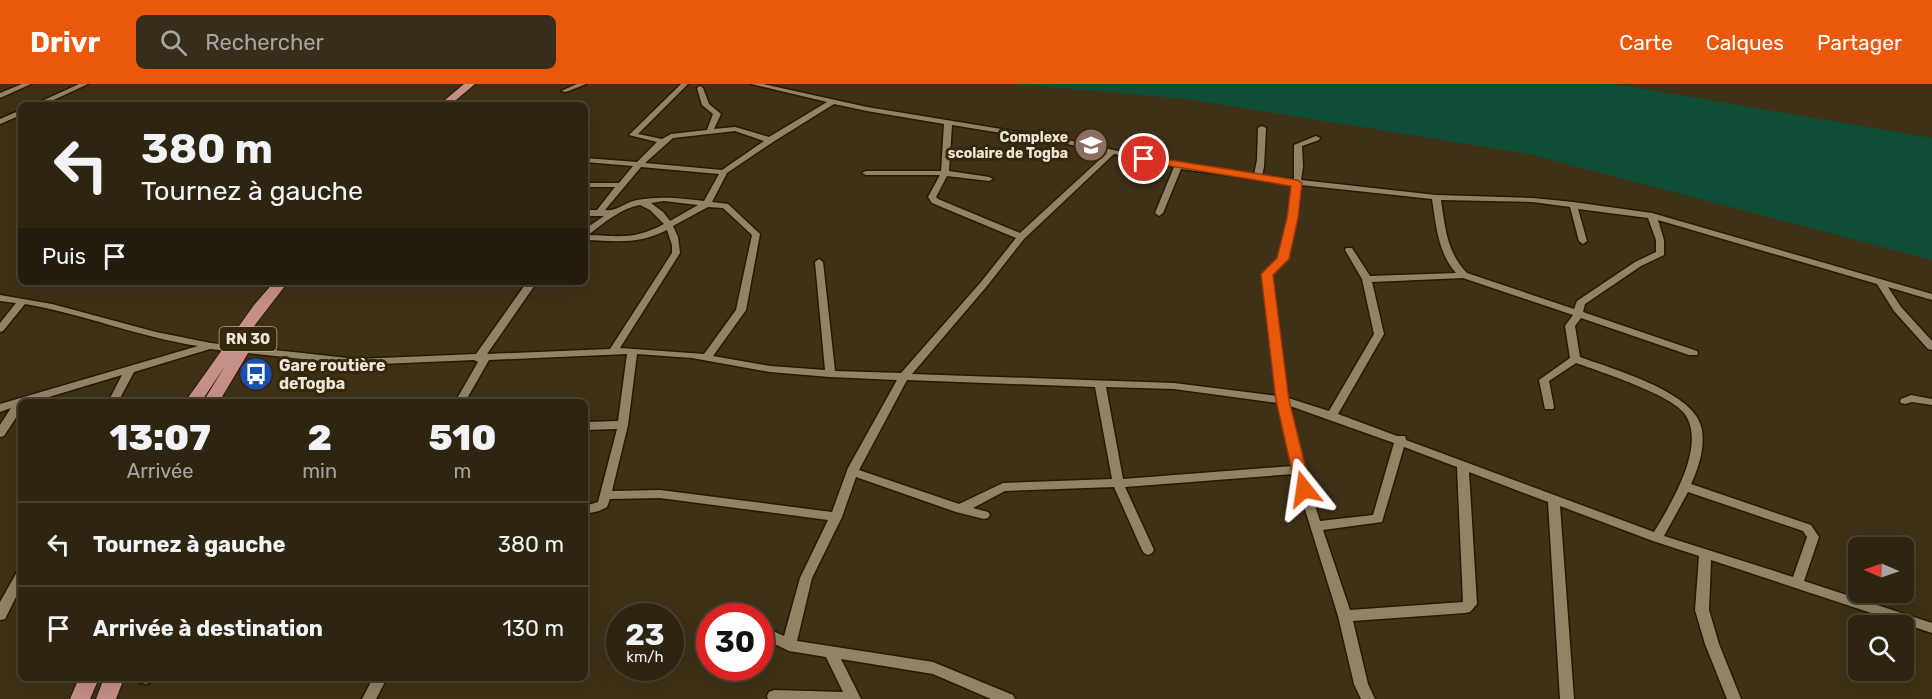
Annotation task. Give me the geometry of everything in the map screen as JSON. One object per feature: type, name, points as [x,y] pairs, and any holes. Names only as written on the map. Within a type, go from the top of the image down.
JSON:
[{"type":"main road","points":[[448,102],[470,84]]},
{"type":"main road","points":[[458,102],[479,84]]},
{"type":"main road","name":"RN 30","points":[[212,399],[237,347],[278,285]]},
{"type":"main road","name":"RN 30","points":[[195,399],[290,285]]},
{"type":"main road","points":[[81,699],[88,681]]},
{"type":"main road","points":[[106,699],[113,681]]},
{"type":"street","points":[[0,96],[28,84]]},
{"type":"street","points":[[44,102],[85,84]]},
{"type":"street","points":[[564,91],[583,84]]},
{"type":"street","points":[[662,141],[633,135],[685,84]]},
{"type":"street","points":[[754,84],[832,102],[948,124],[1063,141],[1178,166],[1257,178],[1436,197],[1480,196],[1573,204],[1652,216],[1932,297]]},
{"type":"street","points":[[700,88],[706,105],[717,114],[710,131]]},
{"type":"street","points":[[588,235],[633,239],[650,235],[707,204],[724,172],[770,140],[832,102]]},
{"type":"street","points":[[0,122],[18,113]]},
{"type":"street","points":[[948,124],[945,173],[932,197],[937,204],[1021,237]]},
{"type":"street","points":[[1257,178],[1261,171],[1259,146],[1262,128]]},
{"type":"street","points":[[599,213],[621,185],[662,141],[670,136],[742,129],[770,140]]},
{"type":"street","points":[[1316,138],[1298,144],[1293,218],[1283,259],[1267,274],[1282,400],[1298,470],[1346,615],[1362,684],[1368,699]]},
{"type":"street","points":[[789,645],[806,578],[836,517],[853,472],[905,375],[984,284],[1021,237],[1112,152]]},
{"type":"street","points":[[588,160],[724,172]]},
{"type":"street","points":[[1159,213],[1178,166]]},
{"type":"street","points":[[866,173],[945,173],[989,179]]},
{"type":"street","points":[[588,185],[621,185]]},
{"type":"street","points":[[1436,197],[1451,265],[1464,275],[1693,353]]},
{"type":"street","points":[[588,233],[613,213],[638,202],[664,199],[728,207],[756,234],[741,310],[706,358]]},
{"type":"street","points":[[613,352],[676,252],[676,240],[668,224],[650,205],[638,202]]},
{"type":"street","points":[[1573,204],[1582,241]]},
{"type":"street","points":[[588,213],[613,213]]},
{"type":"street","points":[[1575,359],[1570,326],[1578,315],[1580,303],[1638,264],[1661,253],[1660,240],[1652,216]]},
{"type":"street","points":[[1332,416],[1379,334],[1366,279],[1349,250]]},
{"type":"street","points":[[819,262],[830,374]]},
{"type":"street","points":[[1366,279],[1464,275]]},
{"type":"street","points":[[1880,282],[1897,309],[1932,347]]},
{"type":"street","points":[[461,399],[481,358],[530,285]]},
{"type":"street","points":[[0,298],[64,309],[163,338],[210,346],[237,347],[357,362],[632,351],[706,358],[770,369],[830,374],[1174,386],[1282,400],[1401,439],[1657,538],[1932,628]]},
{"type":"street","points":[[0,329],[22,301]]},
{"type":"street","points":[[31,399],[210,346]]},
{"type":"street","points":[[588,509],[603,504],[623,425],[632,351]]},
{"type":"street","points":[[1549,407],[1544,380],[1575,359]]},
{"type":"street","points":[[1575,359],[1672,399],[1688,410],[1697,428],[1686,487],[1657,538]]},
{"type":"street","points":[[115,399],[129,371]]},
{"type":"street","points":[[1100,383],[1118,483],[1148,550]]},
{"type":"street","points":[[1905,402],[1911,398],[1932,402]]},
{"type":"street","points":[[0,408],[18,403]]},
{"type":"street","points":[[0,433],[18,406]]},
{"type":"street","points":[[588,426],[623,425]]},
{"type":"street","points":[[1315,526],[1378,519],[1401,439]]},
{"type":"street","points":[[1346,615],[1465,608],[1470,604],[1463,464]]},
{"type":"street","points":[[960,508],[1003,486],[1118,483],[1298,470]]},
{"type":"street","points":[[853,472],[984,515]]},
{"type":"street","points":[[1686,487],[1802,525],[1810,530],[1813,537],[1797,584]]},
{"type":"street","points":[[605,495],[660,494],[836,517]]},
{"type":"street","points":[[1554,500],[1567,699]]},
{"type":"street","points":[[1705,553],[1702,609],[1712,644],[1734,699]]},
{"type":"street","points":[[0,615],[18,581]]},
{"type":"street","points":[[774,637],[789,645],[933,668],[949,673],[980,690],[1008,699]]},
{"type":"street","points":[[774,696],[853,699],[830,651]]},
{"type":"street","points":[[369,699],[378,681]]},
{"type":"green space","points":[[1015,84],[1614,84],[1932,138],[1932,260],[1529,154],[1187,99]]},
{"type":"place","name":"Complexe scolaire de Togba","points":[[1091,145]]},
{"type":"place","name":"Gare routière deTogba","points":[[256,374]]},
{"type":"route","points":[[1144,159],[1297,183],[1293,218],[1283,259],[1267,274],[1282,400],[1304,489]]}]
